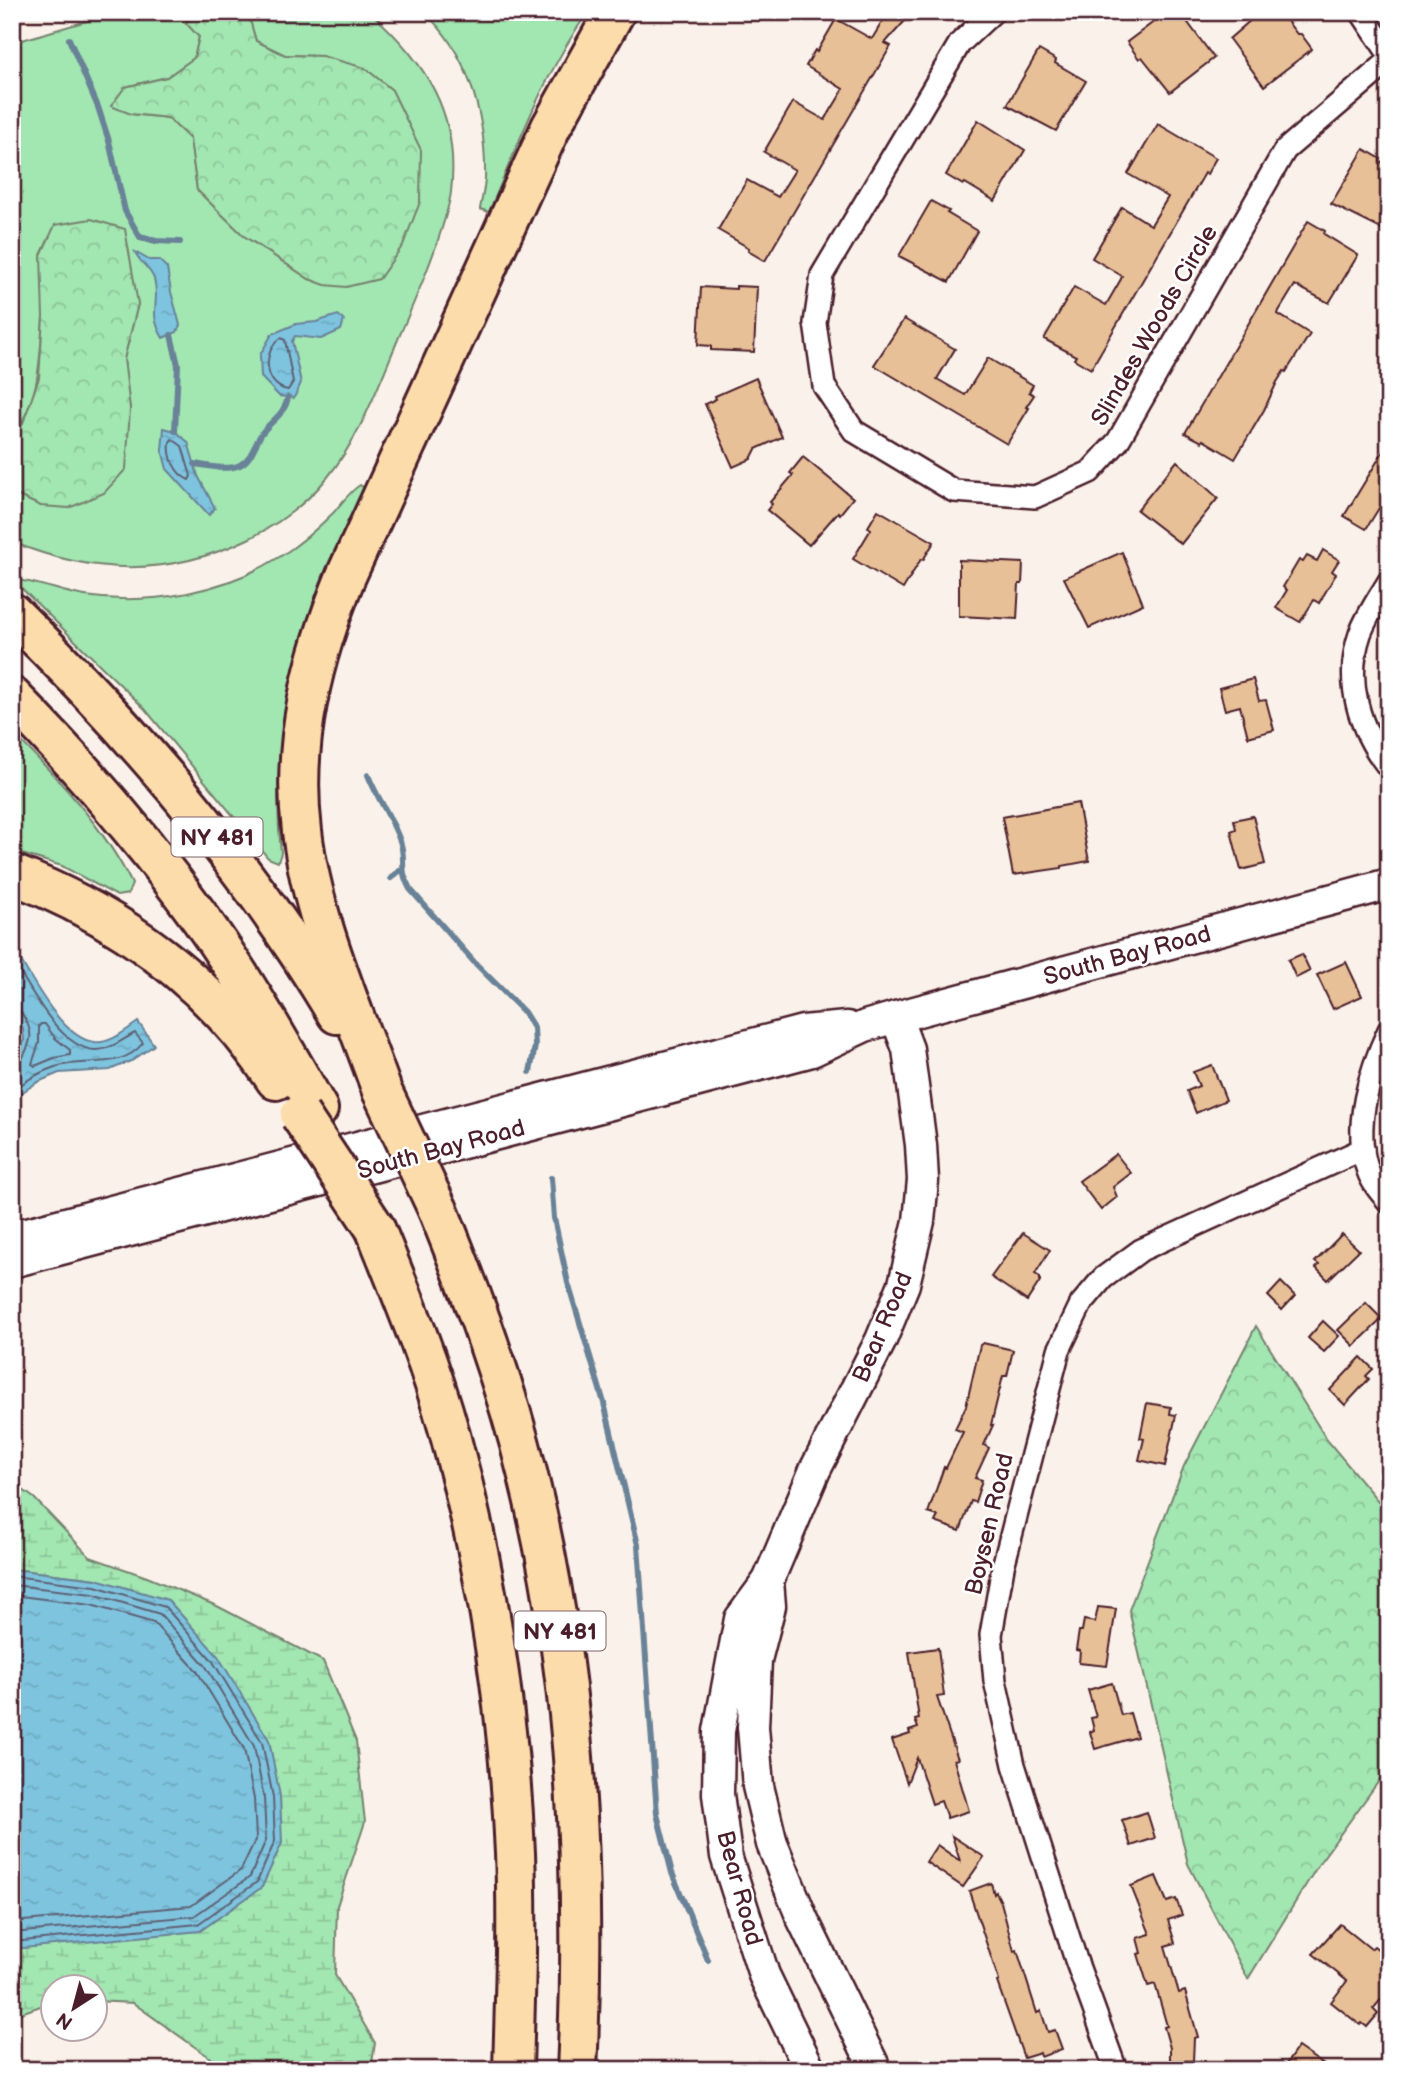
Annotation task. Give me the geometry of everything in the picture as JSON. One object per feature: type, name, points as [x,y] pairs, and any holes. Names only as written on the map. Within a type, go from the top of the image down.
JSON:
[{"type":"highway","points":[[383,1091],[325,929],[307,860],[299,779],[307,696],[322,638],[346,576],[551,127],[615,12]]},
{"type":"highway","name":"NY 481","points":[[12,613],[136,741],[228,852],[312,971],[383,1091],[438,1210],[470,1290],[509,1405],[528,1476],[558,1617],[569,1701],[579,1846],[581,1964],[577,2070]]},
{"type":"highway","name":"NY 481","points":[[12,697],[117,811],[194,910],[243,983],[309,1112],[375,1228],[426,1361],[449,1430],[482,1570],[504,1711],[515,1855],[517,1927],[513,2070]]},
{"type":"highway","points":[[12,874],[44,886],[99,914],[150,947],[189,978],[245,1037],[309,1112]]},
{"type":"street","name":"Slindes Woods Circle","points":[[993,12],[960,43],[822,275],[815,323],[824,386],[854,431],[954,491],[1035,497],[1090,472],[1118,441],[1285,150],[1389,61]]},
{"type":"street","points":[[1361,12],[1389,54]]},
{"type":"street","points":[[1389,581],[1360,636],[1352,677],[1367,733],[1389,768]]},
{"type":"street","name":"South Bay Road","points":[[12,1262],[812,1051],[865,1026],[896,1017],[1389,884]]},
{"type":"street","name":"Bear Road","points":[[810,2070],[764,1975],[726,1856],[718,1794],[719,1731],[740,1619],[768,1581],[815,1470],[881,1340],[904,1284],[919,1221],[923,1180],[908,1049],[896,1017]]},
{"type":"street","name":"South Bay Road","points":[[12,1237],[803,1031],[865,1026]]},
{"type":"street","points":[[1389,1030],[1375,1059],[1364,1108],[1363,1149],[1368,1171],[1389,1202]]},
{"type":"street","name":"Boysen Road","points":[[1116,2070],[1076,1960],[1014,1765],[995,1681],[991,1635],[1003,1567],[1059,1350],[1081,1304],[1102,1278],[1141,1251],[1363,1149]]},
{"type":"street","name":"Bear Road","points":[[768,1581],[770,1606],[755,1674],[753,1727],[758,1786],[772,1844],[802,1918],[876,2070]]},
{"type":"green space","points":[[117,12],[194,12],[186,23],[199,37],[194,58],[167,77],[125,87],[131,114],[168,118],[190,139],[197,190],[244,236],[309,279],[322,56],[285,55],[256,41],[249,17],[242,12],[370,12],[408,50],[435,92],[450,138],[452,164],[448,205],[424,278],[368,410],[349,446],[327,478],[291,513],[248,539],[189,560],[131,567],[72,561],[12,542],[12,493],[41,506],[130,409],[124,359],[138,304],[43,317],[37,380],[28,409],[12,436],[12,43]]},
{"type":"green space","points":[[194,12],[242,12],[249,17],[256,41],[285,55],[322,56],[365,68],[392,90],[421,150],[420,202],[403,245],[379,279],[346,287],[325,285],[309,279],[244,236],[197,190],[190,139],[168,118],[131,114],[111,106],[125,87],[167,77],[194,58],[199,37],[186,23]]},
{"type":"green space","points":[[424,12],[588,12],[545,84],[489,212],[480,209],[485,181],[484,149],[482,128],[471,85],[452,46]]},
{"type":"green space","points":[[91,219],[125,229],[138,304],[124,359],[130,409],[126,469],[104,493],[69,508],[41,506],[12,493],[12,436],[23,423],[39,378],[43,317],[41,255],[55,225]]},
{"type":"green space","points":[[360,485],[363,487],[363,494],[321,581],[291,680],[278,783],[281,853],[278,862],[268,858],[145,709],[13,580],[110,599],[161,597],[212,587],[236,579],[288,551],[322,524]]},
{"type":"green space","points":[[12,732],[94,823],[132,884],[128,894],[117,896],[62,866],[12,851]]},
{"type":"green space","points":[[1256,1326],[1327,1440],[1389,1514],[1389,1767],[1320,1862],[1248,1979],[1188,1864],[1129,1610],[1184,1466]]},
{"type":"green space","points":[[12,1482],[34,1498],[90,1557],[217,1606],[323,1661],[356,1741],[365,1822],[337,1906],[335,1975],[375,2043],[371,2070],[220,2070],[216,2062],[133,2003],[108,2002],[108,1974],[38,1974],[38,2007],[12,2016],[12,1949],[69,1943],[96,1579],[12,1569]]},
{"type":"water","points":[[135,252],[149,260],[159,260],[167,268],[180,325],[177,332],[163,338],[156,321],[154,279]]},
{"type":"water","points":[[338,315],[344,320],[341,330],[321,339],[295,336],[292,341],[301,383],[294,398],[279,396],[261,377],[260,355],[272,334],[296,324],[316,322]]},
{"type":"water","points":[[164,428],[175,431],[188,442],[198,476],[215,508],[209,515],[167,469],[162,450]]},
{"type":"water","points":[[12,945],[36,987],[70,1030],[82,1038],[101,1042],[118,1036],[138,1022],[154,1045],[133,1060],[110,1070],[59,1073],[38,1082],[12,1099],[12,1058],[17,1055],[24,1040],[23,1029],[12,1012]]},
{"type":"water","points":[[12,1569],[96,1579],[168,1600],[218,1656],[269,1740],[280,1796],[282,1843],[262,1887],[200,1931],[12,1949]]},
{"type":"building","points":[[888,12],[913,12],[885,43],[891,46],[765,261],[718,230],[747,180],[778,197],[795,170],[764,152],[793,102],[825,120],[842,92],[843,89],[806,66],[836,19],[872,39]]},
{"type":"building","points":[[1167,12],[1180,12],[1214,58],[1170,92],[1127,42]]},
{"type":"building","points":[[1260,12],[1280,12],[1312,49],[1264,86],[1229,39]]},
{"type":"building","points":[[1039,50],[1086,81],[1056,131],[1007,105]]},
{"type":"building","points":[[978,120],[1025,150],[995,201],[946,175]]},
{"type":"building","points":[[1158,124],[1216,158],[1091,369],[1074,359],[1076,356],[1044,339],[1074,287],[1106,305],[1122,276],[1092,258],[1122,207],[1151,225],[1168,197],[1128,174]]},
{"type":"building","points":[[1364,149],[1389,167],[1389,233],[1331,204]]},
{"type":"building","points":[[931,201],[977,231],[949,282],[899,256]]},
{"type":"building","points":[[1308,221],[1358,255],[1329,303],[1295,285],[1279,311],[1278,314],[1310,334],[1277,382],[1235,459],[1185,433]]},
{"type":"building","points":[[736,286],[757,287],[754,352],[711,350],[711,346],[698,345],[701,287],[736,289]]},
{"type":"building","points":[[904,319],[955,349],[937,379],[965,395],[988,358],[1033,385],[1029,392],[1034,395],[1026,407],[1029,408],[1007,444],[874,365]]},
{"type":"building","points":[[756,378],[782,437],[756,449],[751,459],[733,467],[705,404],[716,399],[715,396]]},
{"type":"building","points":[[1389,442],[1389,492],[1366,529],[1344,516]]},
{"type":"building","points":[[803,457],[853,498],[809,545],[767,510]]},
{"type":"building","points":[[1177,461],[1218,498],[1181,544],[1137,510]]},
{"type":"building","points":[[878,510],[934,542],[903,589],[853,559],[871,529],[868,527]]},
{"type":"building","points":[[1323,550],[1339,560],[1332,571],[1336,574],[1319,603],[1314,600],[1300,622],[1276,608],[1287,590],[1283,587],[1299,560],[1303,562],[1307,556],[1317,561]]},
{"type":"building","points":[[1122,552],[1143,604],[1089,628],[1064,578]]},
{"type":"building","points":[[959,560],[1023,563],[1017,619],[959,616]]},
{"type":"building","points":[[1253,679],[1259,701],[1266,700],[1274,730],[1248,737],[1240,706],[1225,710],[1219,688]]},
{"type":"building","points":[[1078,803],[1089,861],[1013,875],[1002,817]]},
{"type":"building","points":[[1253,816],[1265,864],[1241,870],[1231,831],[1236,829],[1234,820]]},
{"type":"building","points":[[1302,954],[1310,971],[1296,978],[1288,960]]},
{"type":"building","points":[[1346,962],[1362,996],[1333,1009],[1317,975]]},
{"type":"building","points":[[1212,1065],[1226,1100],[1196,1113],[1187,1091],[1199,1086],[1193,1072]]},
{"type":"building","points":[[1116,1154],[1131,1173],[1113,1187],[1117,1197],[1101,1210],[1079,1181]]},
{"type":"building","points":[[1023,1233],[1050,1250],[1035,1274],[1040,1277],[1040,1281],[1027,1301],[991,1277]]},
{"type":"building","points":[[1342,1234],[1359,1250],[1328,1280],[1316,1268],[1319,1265],[1315,1262]]},
{"type":"building","points":[[1281,1282],[1295,1296],[1282,1310],[1268,1296]]},
{"type":"building","points":[[1366,1303],[1382,1319],[1354,1346],[1338,1330]]},
{"type":"building","points":[[1323,1321],[1339,1336],[1324,1352],[1308,1338]]},
{"type":"building","points":[[983,1343],[1013,1350],[1007,1376],[1003,1376],[993,1425],[984,1445],[989,1448],[975,1478],[982,1480],[975,1502],[971,1501],[960,1531],[935,1522],[938,1516],[928,1513],[944,1467],[946,1468],[963,1432],[955,1429],[966,1406],[980,1345]]},
{"type":"building","points":[[1361,1357],[1373,1369],[1366,1376],[1369,1379],[1345,1405],[1330,1390]]},
{"type":"building","points":[[1147,1403],[1171,1407],[1170,1414],[1176,1415],[1165,1466],[1139,1460]]},
{"type":"building","points":[[1098,1607],[1116,1609],[1107,1666],[1079,1663],[1080,1651],[1076,1650],[1084,1620],[1095,1622]]},
{"type":"building","points":[[938,1648],[944,1696],[937,1697],[958,1759],[954,1760],[969,1811],[947,1818],[941,1801],[932,1804],[917,1758],[907,1783],[892,1740],[918,1728],[909,1652]]},
{"type":"building","points":[[1112,1683],[1121,1715],[1130,1713],[1137,1737],[1095,1749],[1090,1732],[1094,1730],[1091,1718],[1096,1717],[1088,1690]]},
{"type":"building","points":[[1147,1812],[1155,1838],[1131,1846],[1122,1820]]},
{"type":"building","points":[[952,1836],[984,1857],[963,1887],[926,1862],[937,1845],[960,1861]]},
{"type":"building","points":[[1156,1876],[1167,1902],[1176,1899],[1182,1915],[1168,1920],[1175,1943],[1165,1946],[1179,1993],[1185,1991],[1198,2037],[1194,2038],[1193,2061],[1170,2061],[1170,2048],[1164,2027],[1167,2026],[1155,1984],[1148,1986],[1138,1954],[1141,1953],[1137,1938],[1150,1934],[1131,1886]]},
{"type":"building","points":[[991,1883],[994,1894],[996,1892],[1001,1902],[1014,1951],[1017,1950],[1037,2013],[1041,2011],[1048,2032],[1055,2030],[1062,2049],[1041,2057],[1040,2053],[1024,2058],[969,1891]]},
{"type":"building","points":[[1340,1924],[1371,1949],[1374,1946],[1389,1958],[1389,1990],[1373,2009],[1378,2014],[1367,2027],[1362,2023],[1360,2025],[1331,2002],[1347,1981],[1313,1954]]},
{"type":"building","points":[[1298,2047],[1331,2070],[1282,2070]]},
{"type":"waterway","points":[[69,39],[98,107],[109,141],[125,211],[140,237],[180,242]]},
{"type":"waterway","points":[[171,335],[178,365],[175,431]]},
{"type":"waterway","points":[[195,464],[218,468],[240,465],[250,455],[262,433],[281,412],[288,397]]},
{"type":"waterway","points":[[368,775],[400,841],[404,875],[410,889],[474,962],[524,1012],[534,1028],[535,1046],[530,1072]]},
{"type":"waterway","points":[[391,878],[402,869]]},
{"type":"waterway","points":[[551,1178],[554,1218],[568,1283],[604,1403],[638,1545],[657,1814],[672,1873],[708,1960]]}]
